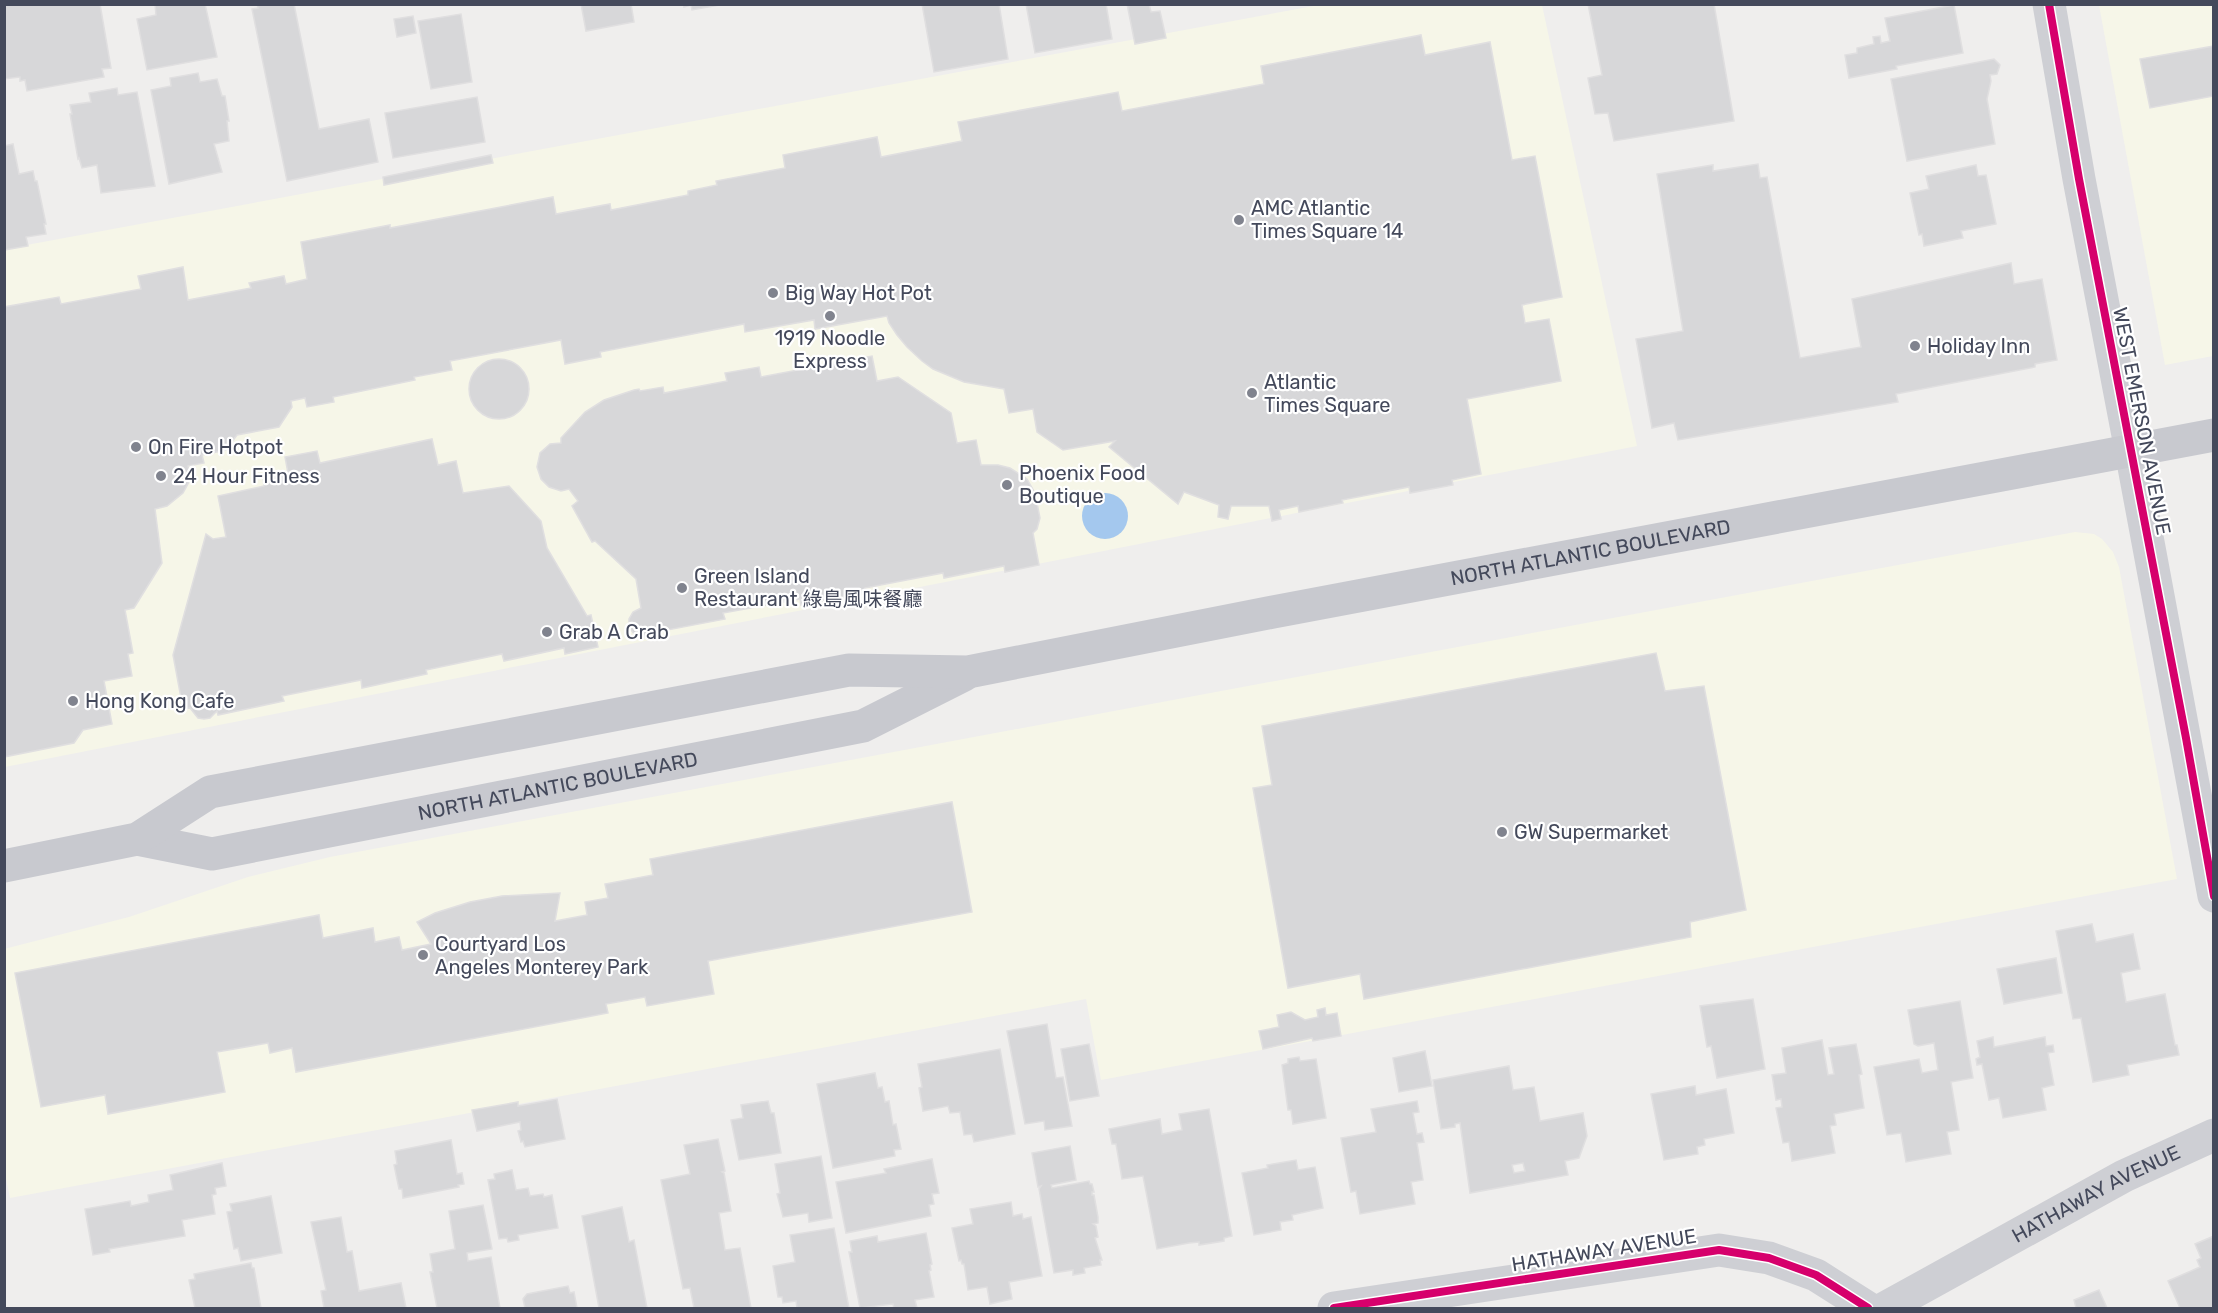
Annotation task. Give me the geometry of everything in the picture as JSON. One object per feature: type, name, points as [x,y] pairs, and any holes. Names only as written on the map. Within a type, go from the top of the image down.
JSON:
[{"type":"main road","name":"NORTH ATLANTIC BOULEVARD","points":[[4,866],[137,839],[210,792],[849,670],[968,672],[1273,612],[2214,435]]},
{"type":"main road","name":"NORTH ATLANTIC BOULEVARD","points":[[137,839],[212,854],[863,726],[968,672]]},
{"type":"street","name":"WEST EMERSON AVENUE","points":[[2049,4],[2079,179],[2214,896]]},
{"type":"street","name":"HATHAWAY AVENUE","points":[[1885,1308],[2124,1176],[2214,1135]]},
{"type":"street","name":"HATHAWAY AVENUE","points":[[1334,1308],[1719,1250],[1768,1258],[1816,1275],[1868,1308]]},
{"type":"shaded area","name":"Atlantic Times Square","points":[[1319,5],[1542,5],[1637,446],[5,767],[5,249]]},
{"type":"shaded area","points":[[2099,5],[2213,5],[2213,356],[2165,365]]},
{"type":"shaded area","points":[[2075,532],[2094,534],[2102,539],[2113,552],[2119,567],[2177,879],[1101,1080],[1086,999],[10,1198],[4,1169],[4,949],[129,917],[248,877],[330,857]]},
{"type":"water","points":[[1105,493],[1121,500],[1128,516],[1121,532],[1105,539],[1089,532],[1082,516],[1089,500]]},
{"type":"building","points":[[4,4],[100,4],[111,68],[102,69],[104,77],[27,91],[25,80],[20,81],[20,77],[4,79]]},
{"type":"building","points":[[155,4],[205,4],[217,57],[147,70],[137,19],[156,15]]},
{"type":"building","points":[[257,4],[294,4],[319,129],[369,119],[378,162],[287,181],[252,9],[258,8]]},
{"type":"building","points":[[581,4],[631,4],[634,22],[586,31]]},
{"type":"building","points":[[684,4],[725,4],[692,10],[691,5],[684,7]]},
{"type":"building","points":[[922,4],[999,4],[1008,59],[934,72]]},
{"type":"building","points":[[1026,4],[1106,4],[1112,39],[1035,53]]},
{"type":"building","points":[[1127,4],[1149,4],[1151,12],[1160,11],[1166,38],[1135,44]]},
{"type":"building","points":[[1588,4],[1714,4],[1734,121],[1614,141],[1608,113],[1595,114],[1588,78],[1602,75]]},
{"type":"building","points":[[1954,5],[1963,53],[1849,78],[1845,55],[1857,53],[1857,48],[1874,44],[1873,37],[1880,36],[1881,43],[1890,41],[1885,18]]},
{"type":"building","points":[[461,14],[472,82],[431,89],[418,21]]},
{"type":"building","points":[[413,16],[416,33],[397,37],[394,19]]},
{"type":"building","name":"Atlantic Times Square","points":[[1421,35],[1425,55],[1490,42],[1512,160],[1535,156],[1562,297],[1522,305],[1525,323],[1549,319],[1561,381],[1467,399],[1481,474],[1452,480],[1453,485],[1410,493],[1409,487],[1342,500],[1343,503],[1299,512],[1298,506],[1279,510],[1281,519],[1272,521],[1269,506],[1231,506],[1228,519],[1218,517],[1219,505],[1184,492],[1178,504],[1109,447],[1115,441],[1063,450],[1037,432],[1033,409],[1009,413],[1004,389],[964,382],[933,369],[922,361],[897,335],[887,316],[815,329],[814,320],[745,332],[744,324],[600,352],[601,357],[565,364],[561,340],[450,361],[452,370],[333,397],[334,402],[307,407],[305,398],[291,401],[292,407],[279,427],[237,435],[226,450],[202,455],[204,463],[188,466],[190,480],[183,493],[167,506],[155,509],[162,563],[134,608],[125,610],[133,653],[128,654],[132,676],[104,681],[112,724],[83,730],[74,743],[4,757],[4,307],[59,297],[61,304],[141,289],[138,276],[183,267],[188,300],[251,288],[249,283],[284,276],[286,284],[307,279],[301,242],[390,225],[390,228],[553,197],[556,214],[610,204],[611,210],[688,195],[688,191],[717,185],[716,181],[785,168],[783,155],[877,137],[881,157],[962,141],[958,122],[1118,92],[1122,111],[1264,84],[1261,66]]},
{"type":"building","points":[[2214,46],[2214,96],[2150,108],[2140,59]]},
{"type":"building","points":[[1994,59],[2000,65],[1997,74],[1990,75],[1987,99],[1995,144],[1907,161],[1891,79]]},
{"type":"building","points":[[198,73],[200,82],[217,79],[222,96],[225,96],[229,141],[214,144],[222,172],[169,184],[151,90],[171,86],[170,78]]},
{"type":"building","points":[[117,88],[118,95],[137,92],[155,186],[101,193],[97,165],[82,168],[78,159],[70,105],[91,102],[89,93]]},
{"type":"building","points":[[477,97],[485,142],[393,158],[385,113]]},
{"type":"building","points":[[13,144],[19,174],[33,171],[35,181],[37,181],[46,234],[26,237],[28,246],[4,250],[4,146]]},
{"type":"building","points":[[491,155],[493,163],[384,185],[383,177]]},
{"type":"building","points":[[1758,164],[1760,178],[1767,177],[1800,358],[1861,347],[1852,299],[2011,263],[2014,284],[2042,279],[2057,360],[2035,364],[2035,367],[1896,394],[1898,402],[1678,440],[1674,423],[1652,428],[1636,339],[1683,331],[1657,174],[1713,165],[1713,171]]},
{"type":"building","points":[[1976,165],[1978,176],[1986,175],[1996,224],[1961,231],[1963,238],[1924,246],[1922,234],[1919,235],[1910,193],[1929,189],[1926,176]]},
{"type":"building","points":[[872,356],[877,381],[898,377],[951,413],[957,443],[976,440],[981,465],[1010,468],[1027,479],[1035,493],[1040,518],[1037,529],[1033,533],[1039,565],[1005,572],[1004,566],[944,578],[943,573],[865,588],[866,593],[801,605],[800,599],[723,613],[725,619],[657,632],[656,629],[649,636],[641,637],[634,634],[629,627],[629,619],[633,612],[641,608],[636,579],[595,541],[592,542],[572,506],[578,501],[569,489],[561,491],[549,487],[541,479],[537,467],[540,453],[550,444],[561,443],[561,438],[585,412],[604,400],[634,390],[663,387],[664,393],[727,381],[725,373],[759,367],[761,377]]},
{"type":"building","points":[[499,359],[516,364],[524,372],[529,389],[524,406],[516,414],[499,419],[482,414],[474,406],[469,389],[474,372],[482,364]]},
{"type":"building","points":[[432,439],[438,465],[456,461],[463,493],[509,486],[541,521],[547,548],[587,616],[591,615],[598,647],[565,654],[564,648],[504,661],[502,654],[426,670],[427,674],[362,688],[361,680],[282,696],[284,701],[218,715],[217,711],[210,718],[204,719],[198,718],[190,708],[183,709],[173,655],[206,534],[213,539],[226,537],[218,496],[264,486],[263,478],[288,473],[285,457],[317,451],[320,463]]},
{"type":"building","points":[[1656,653],[1665,691],[1704,686],[1746,910],[1690,922],[1691,937],[1364,999],[1360,974],[1288,988],[1253,788],[1272,785],[1262,726]]},
{"type":"building","name":"Courtyard Los Angeles Monterey Park","points":[[952,802],[972,912],[708,961],[714,994],[647,1006],[645,997],[606,1004],[608,1013],[296,1072],[292,1048],[270,1053],[268,1043],[217,1052],[225,1092],[108,1114],[105,1095],[41,1107],[15,973],[319,915],[323,938],[373,928],[375,942],[399,937],[402,950],[431,944],[417,922],[435,913],[470,902],[502,896],[560,893],[555,921],[587,915],[585,902],[608,898],[605,884],[653,875],[650,859]]},
{"type":"building","points":[[2092,924],[2096,942],[2133,934],[2140,969],[2121,973],[2126,1002],[2165,994],[2179,1055],[2127,1065],[2129,1075],[2093,1082],[2081,1018],[2073,1019],[2056,931]]},
{"type":"building","points":[[2056,958],[2062,993],[2004,1004],[1997,969]]},
{"type":"building","points":[[1753,999],[1765,1069],[1717,1078],[1711,1046],[1707,1047],[1700,1006]]},
{"type":"building","points":[[1960,1001],[1973,1078],[1951,1082],[1959,1130],[1947,1132],[1951,1154],[1906,1162],[1901,1133],[1887,1135],[1874,1067],[1919,1059],[1922,1073],[1938,1070],[1934,1043],[1918,1046],[1914,1044],[1908,1010]]},
{"type":"building","points":[[1325,1008],[1326,1015],[1337,1013],[1341,1036],[1313,1041],[1312,1038],[1263,1049],[1259,1031],[1279,1027],[1277,1015],[1291,1012],[1305,1020],[1318,1017],[1317,1010]]},
{"type":"building","points":[[1047,1024],[1056,1078],[1063,1077],[1072,1126],[1045,1130],[1044,1121],[1025,1124],[1007,1031]]},
{"type":"building","points":[[1993,1037],[1994,1047],[2045,1037],[2046,1046],[2053,1045],[2054,1052],[2048,1053],[2054,1085],[2042,1088],[2046,1110],[2003,1118],[1999,1098],[1989,1100],[1982,1064],[1977,1065],[1976,1059],[1980,1057],[1977,1041]]},
{"type":"building","points":[[1822,1040],[1828,1075],[1834,1074],[1829,1048],[1856,1044],[1862,1074],[1859,1075],[1864,1108],[1834,1114],[1836,1125],[1830,1126],[1835,1153],[1792,1161],[1789,1142],[1783,1143],[1776,1108],[1782,1107],[1781,1099],[1776,1100],[1772,1075],[1786,1073],[1782,1048]]},
{"type":"building","points":[[1089,1044],[1099,1096],[1070,1101],[1061,1049]]},
{"type":"building","points":[[1000,1049],[1015,1134],[974,1142],[972,1134],[964,1135],[960,1112],[950,1113],[948,1106],[923,1111],[918,1064]]},
{"type":"building","points":[[1425,1051],[1432,1086],[1399,1092],[1393,1058]]},
{"type":"building","points":[[1299,1057],[1300,1061],[1316,1059],[1326,1118],[1293,1124],[1291,1110],[1288,1110],[1282,1065],[1288,1063],[1288,1059]]},
{"type":"building","points":[[1509,1066],[1513,1090],[1534,1087],[1540,1121],[1583,1113],[1587,1136],[1579,1158],[1565,1161],[1568,1175],[1470,1193],[1460,1123],[1455,1124],[1455,1127],[1441,1129],[1433,1080]],"holes":[[[1523,1163],[1525,1171],[1514,1173],[1512,1165]]]},
{"type":"building","points":[[875,1073],[878,1088],[882,1087],[885,1102],[889,1101],[893,1125],[896,1124],[901,1149],[894,1150],[895,1156],[833,1168],[817,1084]]},
{"type":"building","points":[[1695,1086],[1696,1095],[1726,1089],[1734,1133],[1704,1139],[1705,1145],[1697,1147],[1698,1154],[1664,1160],[1651,1094]]},
{"type":"building","points":[[557,1099],[565,1139],[525,1147],[518,1131],[521,1130],[520,1122],[477,1131],[472,1110],[518,1102],[518,1106]]},
{"type":"building","points":[[768,1101],[771,1113],[774,1113],[781,1153],[739,1160],[731,1120],[743,1118],[741,1105]]},
{"type":"building","points":[[1417,1101],[1419,1112],[1413,1113],[1417,1134],[1422,1133],[1424,1142],[1417,1143],[1423,1180],[1411,1182],[1415,1204],[1360,1214],[1356,1191],[1351,1192],[1341,1138],[1376,1132],[1371,1109]]},
{"type":"building","points":[[1209,1109],[1232,1236],[1224,1238],[1224,1241],[1199,1245],[1199,1242],[1189,1243],[1157,1249],[1143,1176],[1122,1179],[1116,1144],[1112,1144],[1109,1129],[1160,1119],[1162,1134],[1182,1130],[1179,1114]]},
{"type":"building","points":[[718,1139],[725,1171],[722,1172],[731,1211],[719,1213],[725,1250],[740,1248],[751,1308],[694,1308],[690,1288],[683,1289],[661,1180],[690,1174],[684,1145]]},
{"type":"building","points":[[451,1140],[457,1174],[462,1173],[464,1184],[458,1185],[459,1187],[403,1198],[394,1165],[397,1164],[395,1151]]},
{"type":"building","points":[[1070,1146],[1076,1180],[1051,1185],[1052,1188],[1089,1181],[1092,1184],[1094,1192],[1092,1195],[1094,1195],[1098,1217],[1098,1223],[1093,1224],[1096,1226],[1098,1237],[1095,1238],[1102,1260],[1100,1260],[1101,1265],[1084,1268],[1085,1273],[1073,1275],[1073,1270],[1054,1273],[1039,1189],[1041,1186],[1038,1187],[1032,1153]]},
{"type":"building","points":[[821,1156],[832,1218],[809,1222],[808,1213],[783,1217],[777,1194],[780,1193],[775,1164]]},
{"type":"building","points":[[932,1159],[939,1193],[932,1194],[934,1204],[929,1205],[931,1216],[846,1233],[836,1182],[886,1173],[884,1169]]},
{"type":"building","points":[[1296,1160],[1298,1170],[1315,1167],[1323,1208],[1292,1215],[1293,1220],[1280,1222],[1281,1230],[1254,1235],[1242,1173],[1268,1168],[1267,1165]]},
{"type":"building","points":[[222,1163],[226,1186],[215,1188],[216,1194],[212,1195],[215,1214],[182,1220],[185,1236],[109,1249],[110,1252],[93,1255],[85,1209],[130,1201],[131,1206],[149,1202],[148,1195],[173,1190],[170,1175]]},
{"type":"building","points":[[512,1170],[516,1190],[528,1188],[530,1196],[552,1195],[558,1228],[518,1235],[519,1240],[508,1242],[507,1238],[499,1239],[488,1180],[495,1179],[494,1174]]},
{"type":"building","points":[[271,1196],[282,1253],[241,1261],[238,1248],[234,1249],[227,1212],[232,1211],[230,1204]]},
{"type":"building","points":[[1011,1202],[1013,1216],[1022,1214],[1023,1219],[1031,1217],[1042,1276],[1009,1282],[1012,1299],[990,1304],[987,1287],[968,1290],[964,1264],[961,1260],[959,1261],[952,1228],[973,1224],[970,1209]]},
{"type":"building","points":[[483,1205],[492,1249],[467,1253],[468,1261],[491,1257],[500,1308],[437,1308],[430,1272],[433,1272],[430,1254],[455,1249],[449,1211]]},
{"type":"building","points":[[622,1207],[629,1242],[634,1240],[647,1308],[599,1308],[582,1216]]},
{"type":"building","points":[[341,1217],[347,1252],[352,1251],[359,1291],[401,1283],[406,1308],[324,1308],[321,1291],[326,1290],[311,1222]]},
{"type":"building","points":[[834,1228],[849,1308],[797,1308],[796,1301],[783,1303],[782,1297],[778,1297],[773,1266],[795,1262],[790,1235]]},
{"type":"building","points":[[926,1233],[932,1264],[929,1271],[934,1297],[915,1300],[917,1308],[894,1308],[893,1304],[860,1308],[849,1252],[852,1252],[850,1241],[877,1236],[878,1242]]},
{"type":"building","points":[[2214,1236],[2214,1308],[2180,1308],[2168,1281],[2200,1267],[2197,1260],[2201,1258],[2195,1244]]},
{"type":"building","points":[[251,1263],[254,1268],[261,1308],[195,1308],[189,1280],[195,1279],[194,1274]]},
{"type":"building","points":[[568,1286],[570,1293],[574,1292],[577,1308],[525,1308],[523,1299],[527,1294]]},
{"type":"building","points":[[2099,1290],[2107,1308],[2076,1308],[2074,1300]]},
{"type":"cycle path","points":[[2049,4],[2079,179],[2214,896]]},
{"type":"cycle path","points":[[1334,1308],[1719,1250],[1769,1258],[1816,1275],[1868,1308]]},
{"type":"place","name":"AMC Atlantic Times Square 14","points":[[1239,220]]},
{"type":"place","name":"Big Way Hot Pot","points":[[773,293]]},
{"type":"place","name":"1919 Noodle Express","points":[[830,316]]},
{"type":"place","name":"Holiday Inn","points":[[1915,346]]},
{"type":"place","name":"Atlantic Times Square","points":[[1252,393]]},
{"type":"place","name":"On Fire Hotpot","points":[[136,447]]},
{"type":"place","name":"24 Hour Fitness","points":[[161,476]]},
{"type":"place","name":"Phoenix Food Boutique","points":[[1007,485]]},
{"type":"place","name":"Green Island Restaurant 綠島風味餐廳","points":[[682,588]]},
{"type":"place","name":"Grab A Crab","points":[[547,632]]},
{"type":"place","name":"Hong Kong Cafe","points":[[73,701]]},
{"type":"place","name":"GW Supermarket","points":[[1502,832]]},
{"type":"place","name":"Courtyard Los Angeles Monterey Park","points":[[423,955]]}]
